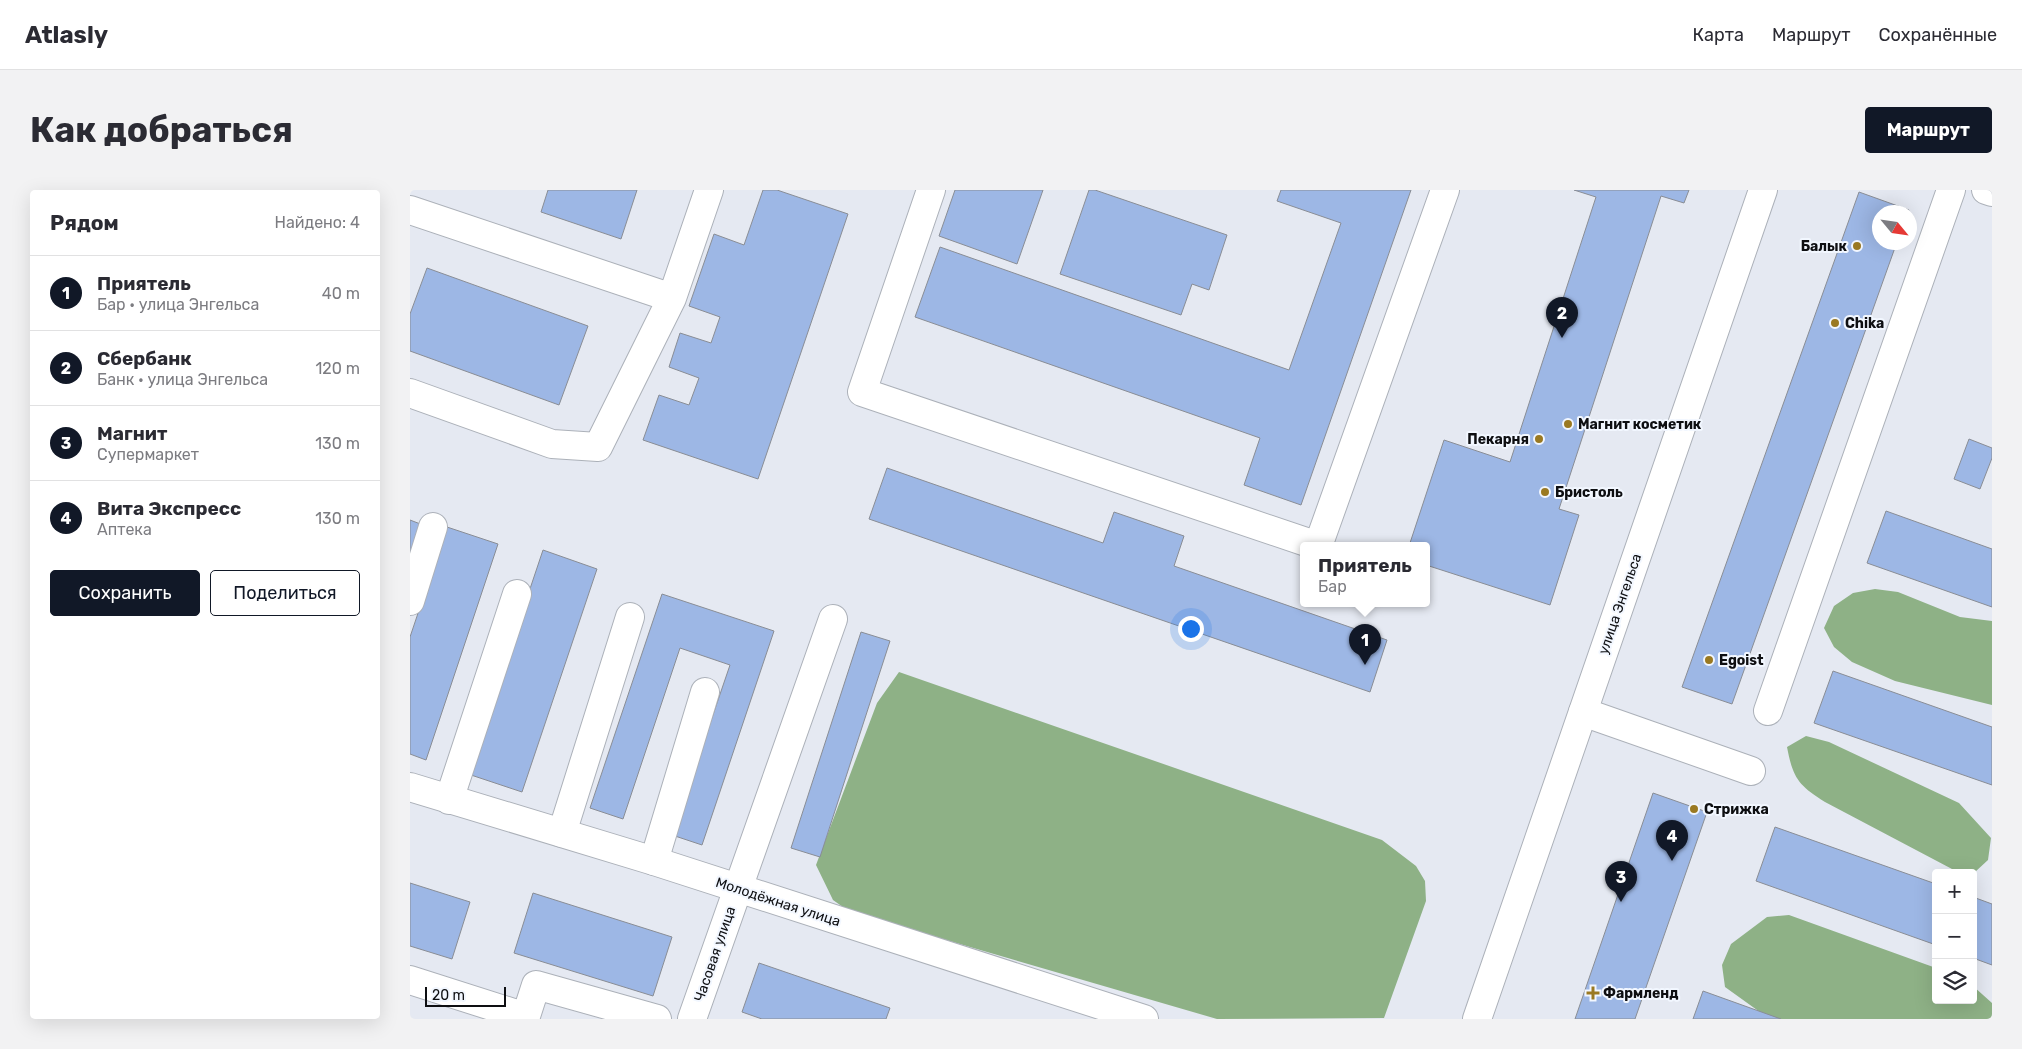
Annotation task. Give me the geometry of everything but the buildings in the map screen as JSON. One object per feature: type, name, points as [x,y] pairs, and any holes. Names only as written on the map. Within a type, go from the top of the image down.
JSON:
[{"type":"main road","points":[[410,393],[552,444],[598,448],[672,298],[709,190]]},
{"type":"main road","points":[[931,190],[862,392],[1306,542]]},
{"type":"main road","points":[[1319,542],[1445,190]]},
{"type":"main road","name":"улица Энгельса","points":[[1477,1019],[1764,190]]},
{"type":"main road","points":[[1768,711],[1951,190]]},
{"type":"main road","points":[[1986,190],[1992,192]]},
{"type":"main road","points":[[410,210],[672,298]]},
{"type":"main road","points":[[410,601],[433,527]]},
{"type":"main road","points":[[449,800],[517,594]]},
{"type":"main road","points":[[562,833],[630,618]]},
{"type":"main road","name":"Часовая улица","points":[[692,1019],[834,619]]},
{"type":"main road","points":[[654,861],[705,692]]},
{"type":"main road","points":[[1583,712],[1751,771]]},
{"type":"main road","name":"Молодёжная улица","points":[[410,787],[654,861],[1144,1019]]},
{"type":"main road","points":[[410,980],[525,1018],[536,985],[657,1019]]},
{"type":"green space","points":[[1875,589],[1898,592],[1960,617],[1992,621],[1992,705],[1895,681],[1852,662],[1834,647],[1824,628],[1834,606],[1853,593]]},
{"type":"green space","points":[[899,672],[1382,840],[1416,866],[1425,881],[1426,901],[1384,1018],[1217,1019],[850,912],[833,900],[816,865],[877,703]]},
{"type":"green space","points":[[1806,736],[1829,742],[1959,803],[1991,838],[1988,860],[1977,870],[1952,869],[1825,802],[1809,791],[1798,780],[1787,747]]},
{"type":"green space","points":[[1789,915],[1932,967],[1932,1004],[1977,1004],[1977,990],[1992,1003],[1992,1019],[1775,1019],[1764,1015],[1725,987],[1722,965],[1731,944],[1767,917]]},
{"type":"place","name":"Балык","points":[[1857,246]]},
{"type":"place","name":"Chika","points":[[1835,323]]},
{"type":"place","name":"Сбербанк","points":[[1562,338]]},
{"type":"place","name":"Магнит косметик","points":[[1568,424]]},
{"type":"place","name":"Пекарня","points":[[1539,439]]},
{"type":"place","name":"Бристоль","points":[[1545,492]]},
{"type":"place","name":"Egoist","points":[[1709,660]]},
{"type":"place","name":"Приятель","points":[[1365,665]]},
{"type":"place","name":"Стрижка","points":[[1694,809]]},
{"type":"place","name":"Вита Экспресс","points":[[1672,861]]},
{"type":"place","name":"Магнит","points":[[1621,902]]},
{"type":"place","name":"Фармленд","points":[[1593,993]]}]
